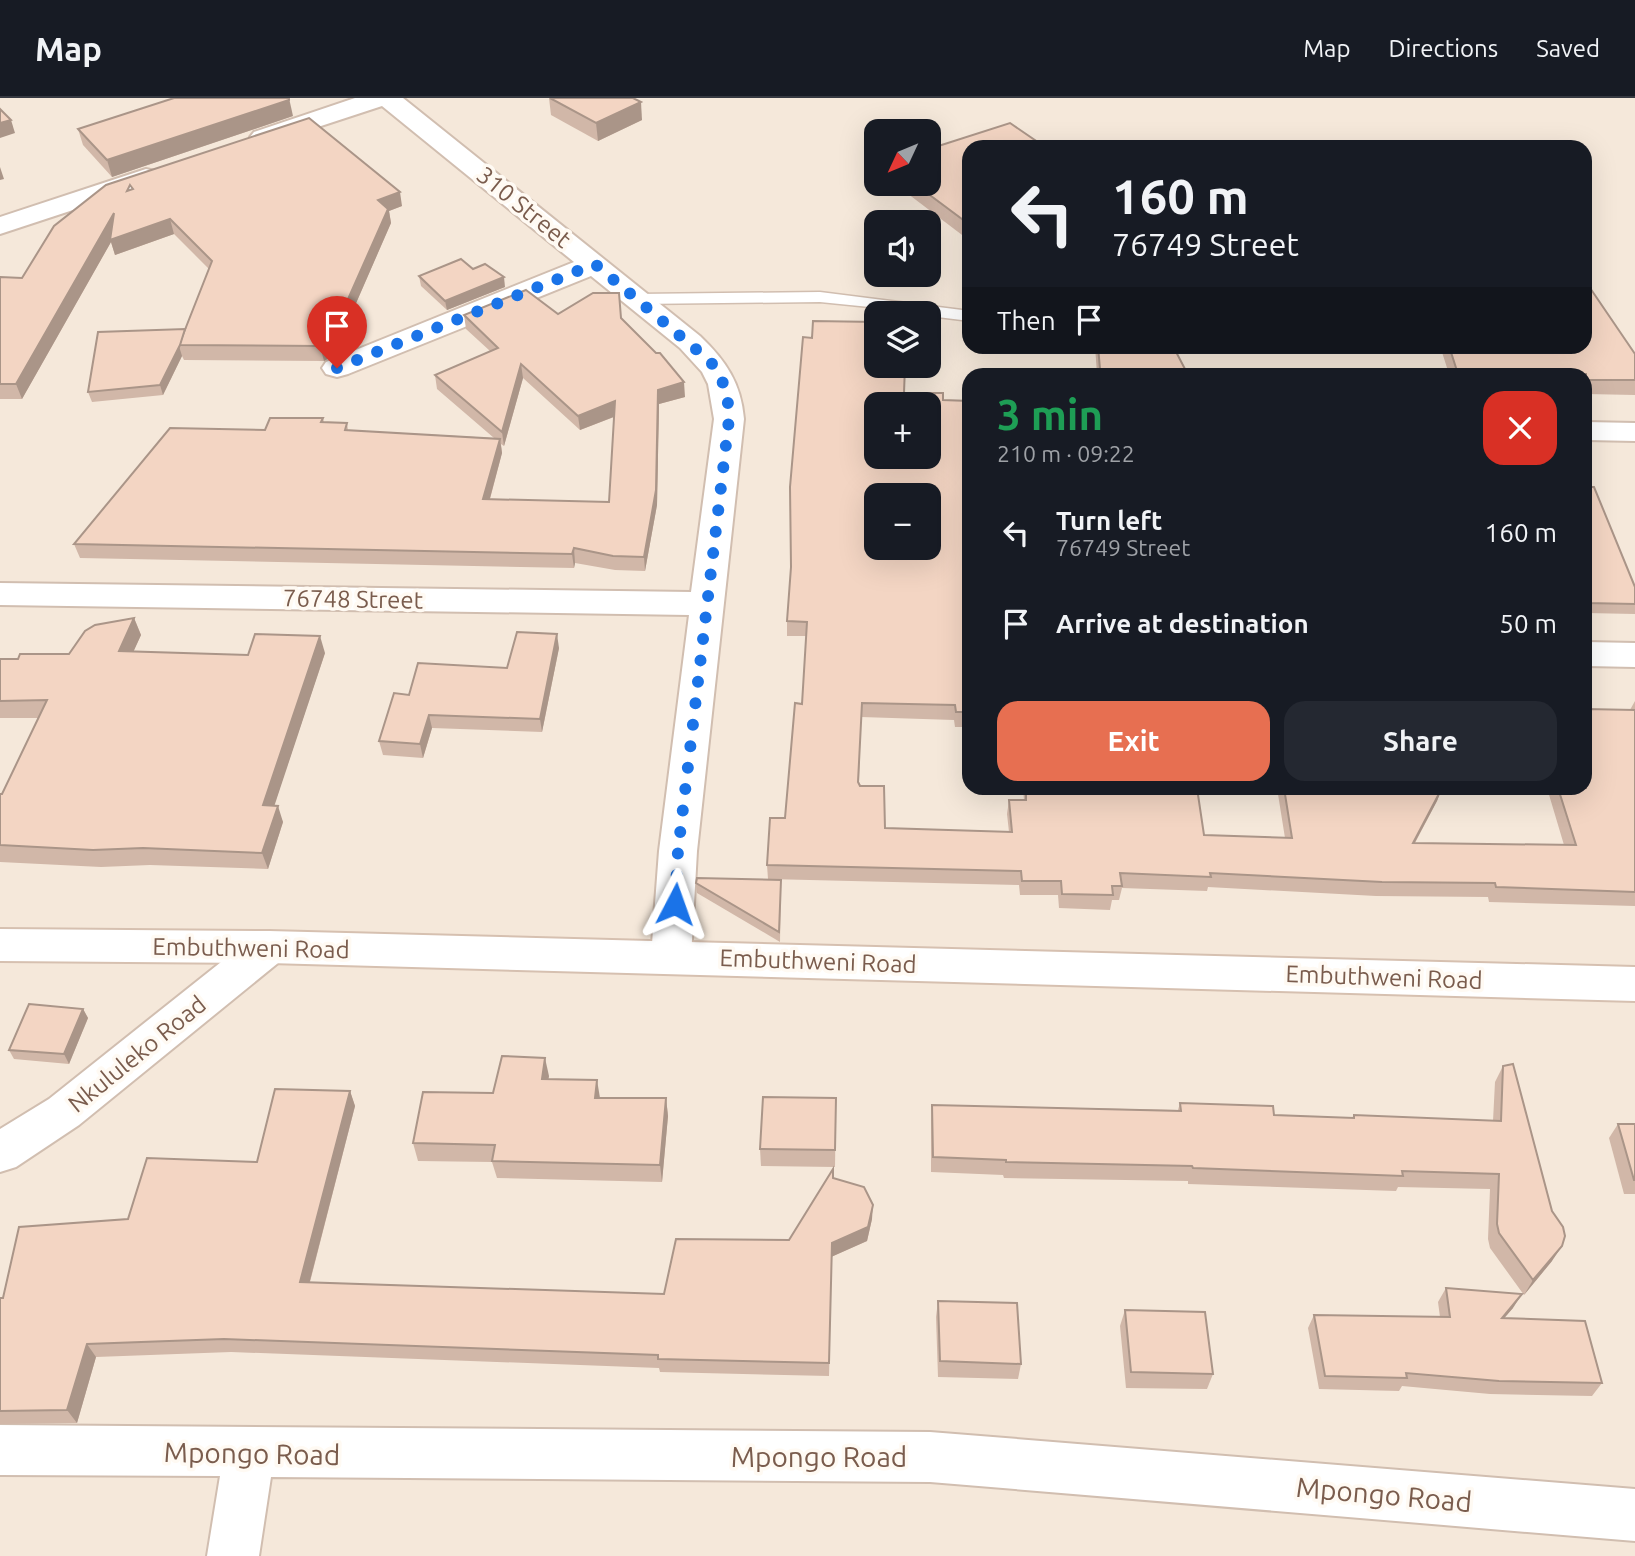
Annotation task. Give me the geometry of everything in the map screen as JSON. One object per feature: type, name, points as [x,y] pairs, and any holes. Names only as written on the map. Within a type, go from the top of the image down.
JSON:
[{"type":"street","points":[[236,146],[380,98]]},
{"type":"street","name":"310 Street","points":[[388,98],[638,299],[711,362],[727,390],[729,419],[678,851],[671,957]]},
{"type":"street","points":[[0,226],[170,168]]},
{"type":"street","points":[[337,368],[595,264]]},
{"type":"street","points":[[1592,431],[1635,432]]},
{"type":"street","name":"76748 Street","points":[[0,594],[706,604]]},
{"type":"street","points":[[1592,654],[1635,655]]},
{"type":"street","name":"Embuthweni Road","points":[[0,946],[269,947],[1635,984]]},
{"type":"street","name":"Nkululeko Road","points":[[0,1153],[64,1112],[269,947]]},
{"type":"street","name":"Mpongo Road","points":[[0,1450],[249,1454],[930,1457],[1635,1515]]},
{"type":"street","points":[[233,1556],[249,1454]]},
{"type":"lane","points":[[638,299],[820,297],[962,315]]},
{"type":"shaded area","points":[[0,98],[1635,98],[1635,1556],[0,1556]]},
{"type":"building","points":[[174,98],[289,100],[107,160],[78,129]]},
{"type":"building","points":[[550,98],[633,98],[641,102],[596,123]]},
{"type":"building","points":[[0,109],[11,120],[0,123]]},
{"type":"building","points":[[309,118],[400,192],[378,200],[388,209],[329,342],[320,346],[179,345],[212,261],[170,219],[110,240],[114,213],[16,384],[0,384],[0,277],[22,278],[54,226],[106,185]]},
{"type":"building","points":[[1010,123],[1035,140],[962,140],[962,219],[931,196],[942,196],[942,145]]},
{"type":"building","points":[[461,259],[473,269],[485,264],[504,277],[445,301],[419,276]]},
{"type":"building","points":[[526,290],[558,314],[593,293],[619,293],[621,318],[656,353],[660,353],[684,382],[658,390],[656,490],[644,557],[613,556],[574,548],[572,554],[74,544],[170,428],[265,430],[270,418],[323,418],[321,422],[347,423],[345,430],[500,439],[483,499],[609,502],[615,401],[578,416],[521,364],[502,432],[435,375],[498,348],[464,315]]},
{"type":"building","points":[[1592,291],[1635,354],[1635,380],[1592,380],[1592,368],[1456,368],[1452,354],[1592,354]]},
{"type":"building","points":[[813,321],[864,322],[864,378],[905,378],[904,392],[864,392],[864,469],[941,469],[941,393],[943,400],[962,401],[962,712],[956,712],[955,705],[862,703],[858,782],[860,786],[884,786],[885,828],[1012,832],[1009,800],[1026,800],[1026,795],[1198,795],[1204,835],[1292,838],[1285,795],[1438,795],[1413,843],[1576,845],[1560,795],[1592,795],[1592,709],[1635,710],[1635,892],[1496,887],[1495,883],[1382,882],[1210,873],[1211,877],[1120,873],[1122,886],[1112,886],[1113,895],[1062,894],[1061,881],[1022,881],[1021,871],[767,865],[770,818],[785,818],[795,703],[802,704],[807,622],[787,621],[791,567],[790,487],[803,337],[812,338]]},
{"type":"building","points":[[185,329],[160,385],[88,392],[98,332]]},
{"type":"building","points":[[1099,354],[1177,354],[1184,368],[1100,368]]},
{"type":"building","points":[[1592,487],[1635,587],[1635,604],[1592,603]]},
{"type":"building","points":[[134,618],[119,651],[248,655],[255,634],[320,636],[263,805],[278,806],[262,853],[143,848],[93,850],[0,845],[0,794],[47,700],[0,701],[0,659],[18,659],[20,654],[69,654],[85,631],[95,625]]},
{"type":"building","points":[[517,632],[557,634],[540,719],[429,715],[420,744],[379,741],[394,693],[409,695],[418,663],[507,668]]},
{"type":"building","points":[[697,878],[781,880],[779,932],[696,883]]},
{"type":"building","points":[[29,1004],[83,1009],[64,1054],[9,1050]]},
{"type":"building","points":[[502,1056],[545,1058],[542,1079],[597,1080],[595,1098],[666,1098],[660,1165],[492,1161],[495,1145],[413,1143],[423,1092],[493,1093]]},
{"type":"building","points":[[1513,1064],[1552,1211],[1563,1227],[1565,1236],[1562,1246],[1533,1280],[1499,1233],[1499,1174],[1402,1171],[1403,1176],[933,1157],[932,1105],[1181,1111],[1180,1103],[1273,1106],[1274,1115],[1354,1118],[1354,1115],[1501,1121],[1503,1066]]},
{"type":"building","points":[[275,1089],[350,1091],[300,1282],[664,1294],[676,1239],[789,1240],[833,1169],[833,1178],[864,1187],[873,1205],[868,1227],[832,1243],[829,1363],[658,1359],[658,1355],[224,1339],[87,1344],[67,1410],[0,1411],[0,1298],[3,1298],[19,1227],[128,1219],[147,1158],[257,1162]]},
{"type":"building","points":[[763,1097],[836,1098],[835,1150],[760,1149]]},
{"type":"building","points":[[1618,1124],[1635,1124],[1635,1180],[1634,1180]]},
{"type":"building","points":[[1446,1288],[1522,1294],[1502,1318],[1585,1321],[1602,1383],[1499,1381],[1406,1373],[1407,1378],[1325,1376],[1314,1315],[1450,1317]]},
{"type":"building","points":[[938,1301],[1017,1303],[1021,1364],[940,1361]]},
{"type":"building","points":[[1125,1310],[1205,1312],[1213,1374],[1131,1372]]},
{"type":"route","points":[[337,368],[595,264],[711,362],[727,390],[729,419],[678,851],[675,904]]}]
